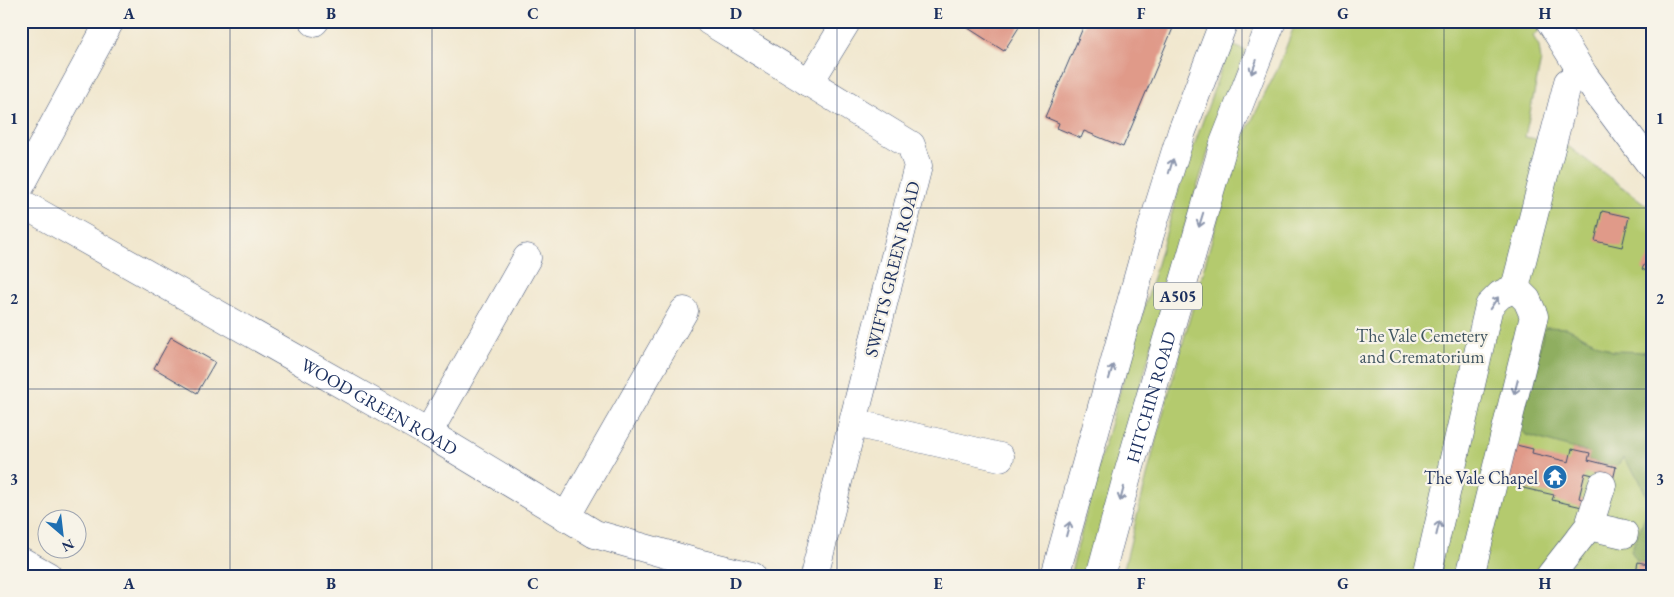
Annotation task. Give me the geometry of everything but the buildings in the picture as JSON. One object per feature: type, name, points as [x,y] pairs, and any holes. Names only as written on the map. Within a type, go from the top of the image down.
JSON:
[{"type":"street","points":[[21,185],[110,21]]},
{"type":"street","name":"SWIFTS GREEN ROAD","points":[[710,21],[911,146],[918,166],[814,576]]},
{"type":"street","points":[[809,83],[847,21]]},
{"type":"street","name":"A505","points":[[1055,576],[1150,234],[1182,131],[1224,21]]},
{"type":"street","name":"HITCHIN ROAD","points":[[1100,576],[1224,143],[1272,21]]},
{"type":"street","points":[[1550,21],[1583,74],[1653,168]]},
{"type":"street","points":[[1516,288],[1568,82],[1583,74]]},
{"type":"street","name":"WOOD GREEN ROAD","points":[[21,203],[428,433],[595,534],[752,576]]},
{"type":"street","points":[[428,433],[527,258]]},
{"type":"street","points":[[1428,576],[1490,306],[1500,295],[1516,288]]},
{"type":"street","points":[[1470,576],[1534,316],[1527,300],[1516,288]]},
{"type":"street","points":[[566,517],[684,311]]},
{"type":"street","points":[[854,423],[1000,457]]},
{"type":"street","points":[[1550,576],[1589,526],[1602,485]]},
{"type":"street","points":[[1589,526],[1624,534]]},
{"type":"street","points":[[21,561],[48,576]]},
{"type":"green space","name":"The Vale Cemetery and Crematorium","points":[[1296,21],[1533,21],[1539,31],[1533,36],[1539,46],[1541,60],[1525,137],[1565,144],[1653,210],[1653,576],[1122,576],[1160,424],[1237,150],[1278,68]]},
{"type":"green space","points":[[1230,44],[1246,51],[1217,124],[1181,238],[1089,576],[1070,576],[1099,463],[1180,185]]},
{"type":"green space","points":[[1545,327],[1567,328],[1612,351],[1653,352],[1653,565],[1638,562],[1631,551],[1650,504],[1639,479],[1623,458],[1616,467],[1588,460],[1589,453],[1526,435],[1519,425]]},
{"type":"place","name":"The Vale Chapel","points":[[1555,477]]}]
